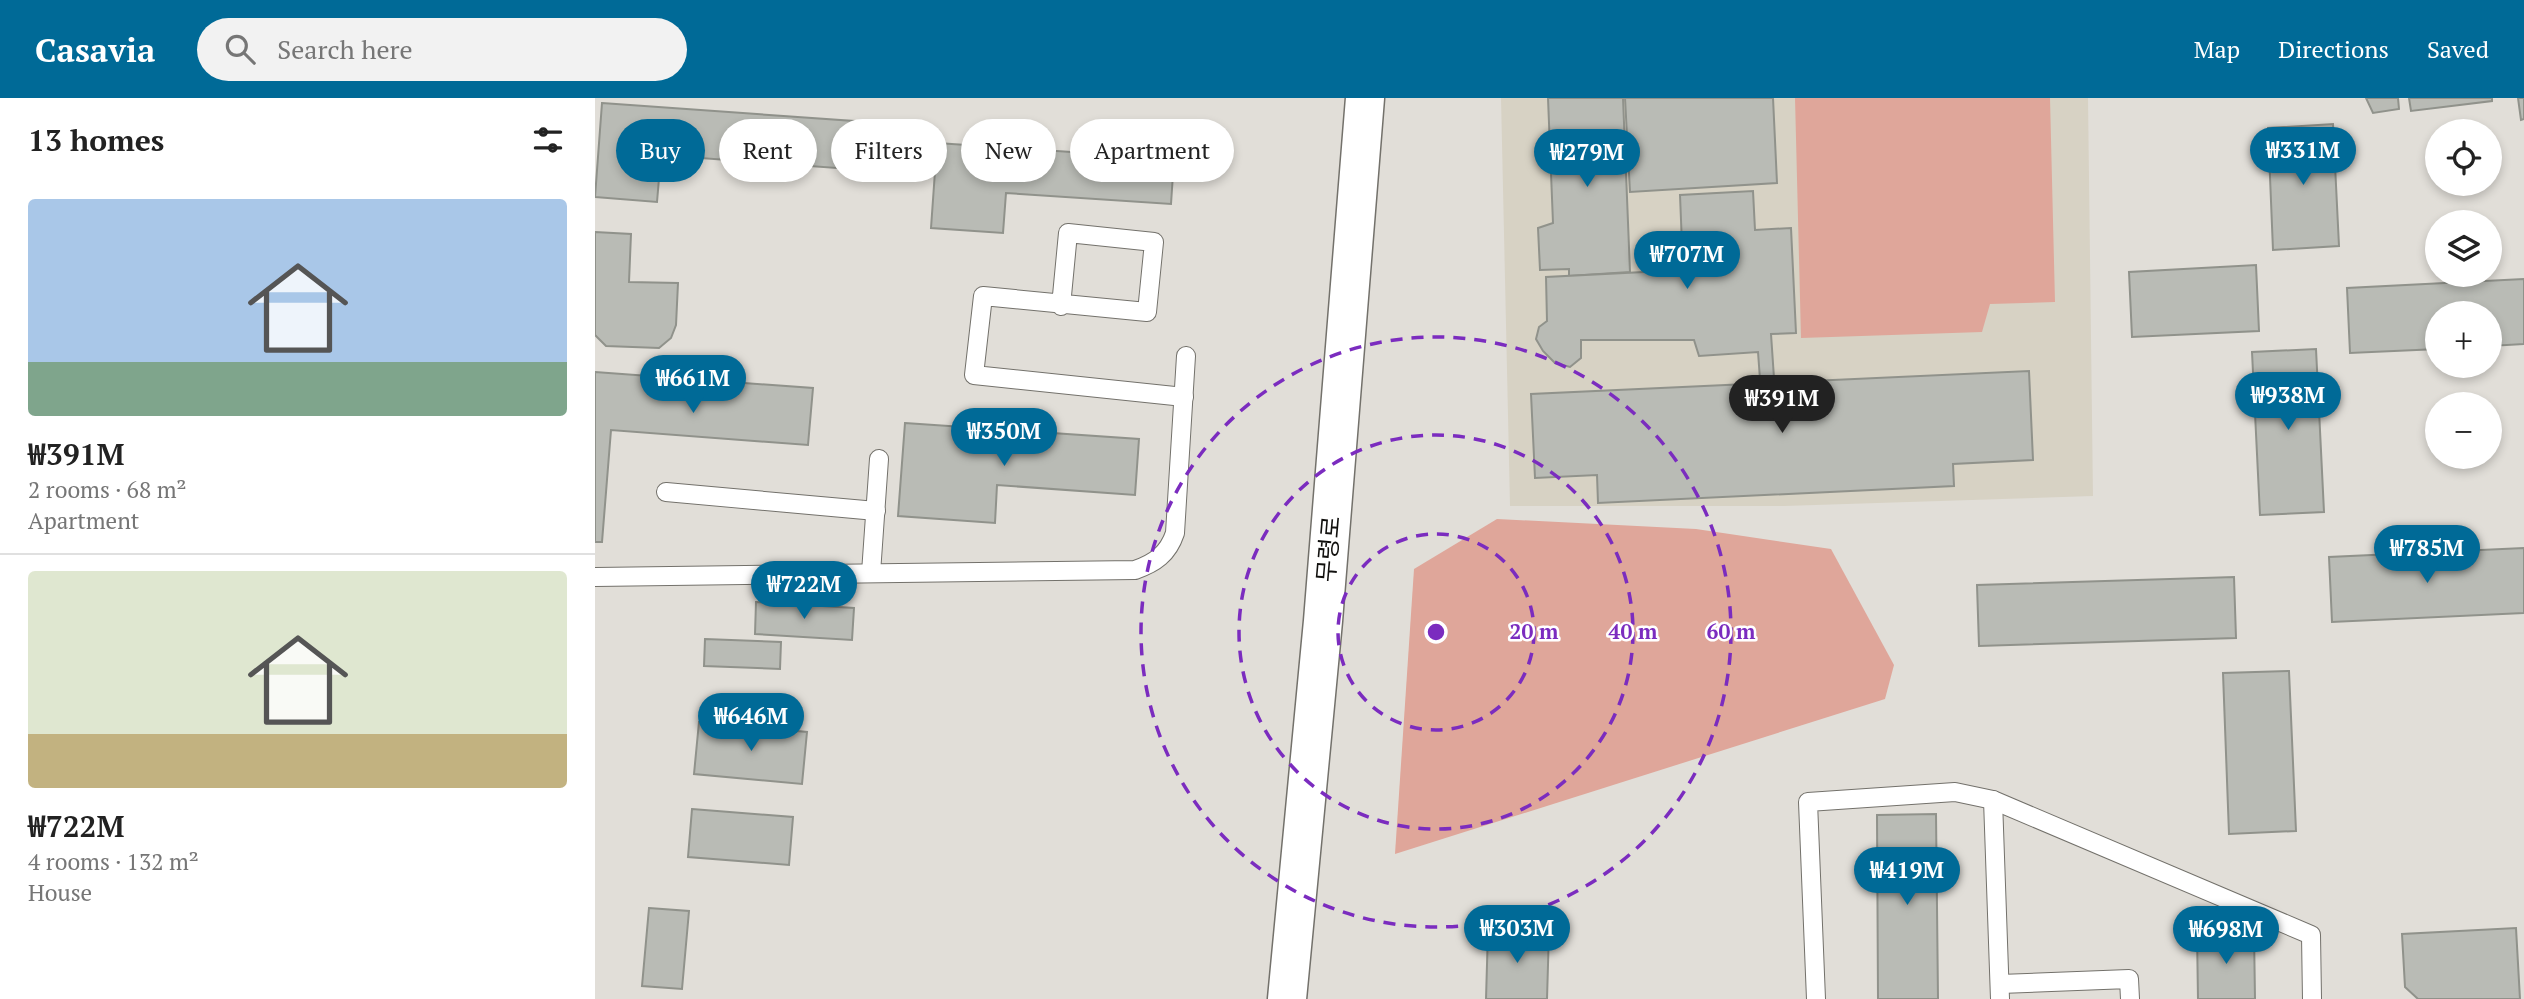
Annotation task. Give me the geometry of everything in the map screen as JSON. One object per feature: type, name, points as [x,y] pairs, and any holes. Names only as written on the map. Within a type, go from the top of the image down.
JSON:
[{"type":"main road","name":"무령로","points":[[1287,999],[1324,607],[1365,98]]},
{"type":"lane","points":[[1061,306],[1068,233],[1154,242],[1147,312],[1061,306],[983,296],[974,375],[1184,397]]},
{"type":"lane","points":[[595,577],[1135,570],[1153,564],[1170,546],[1175,533],[1186,356]]},
{"type":"lane","points":[[871,573],[879,459]]},
{"type":"lane","points":[[666,492],[876,511]]},
{"type":"lane","points":[[1816,999],[1808,802],[1955,792],[1993,800],[2311,935],[2312,999]]},
{"type":"lane","points":[[1993,800],[2000,991],[2129,979],[2130,999]]},
{"type":"shaded area","points":[[1501,98],[2088,98],[2093,496],[1784,506],[1510,506]]},
{"type":"shaded area","points":[[1795,98],[2050,98],[2055,302],[1990,304],[1982,332],[1801,338]]},
{"type":"shaded area","points":[[1497,519],[1696,529],[1831,549],[1894,665],[1885,699],[1395,854],[1414,569]]},
{"type":"building","points":[[1548,98],[1623,98],[1630,272],[1569,276],[1569,269],[1540,270],[1538,228],[1553,223]]},
{"type":"building","points":[[1625,98],[1773,98],[1777,183],[1630,192]]},
{"type":"building","points":[[2366,98],[2398,98],[2399,109],[2373,113]]},
{"type":"building","points":[[2409,98],[2492,98],[2492,101],[2411,111]]},
{"type":"building","points":[[2518,98],[2524,98],[2524,119],[2521,120]]},
{"type":"building","points":[[602,103],[831,119],[831,168],[817,167],[817,119],[719,119],[719,159],[705,158],[705,119],[616,119],[616,182],[659,182],[657,202],[595,197]]},
{"type":"building","points":[[2333,124],[2339,246],[2273,250],[2268,128]]},
{"type":"building","points":[[947,144],[961,145],[961,182],[1056,182],[1056,151],[1070,152],[1070,182],[1172,182],[1171,204],[1006,193],[1003,233],[931,228],[934,182],[947,182]]},
{"type":"building","points":[[1753,191],[1755,230],[1791,228],[1796,333],[1771,334],[1774,378],[1760,379],[1758,352],[1699,356],[1694,340],[1581,340],[1581,358],[1570,367],[1555,363],[1543,351],[1536,339],[1539,327],[1547,321],[1546,277],[1683,270],[1680,195]]},
{"type":"building","points":[[595,232],[631,234],[629,282],[678,283],[676,325],[671,338],[659,348],[606,346],[595,335]]},
{"type":"building","points":[[2256,265],[2259,331],[2132,337],[2129,272]]},
{"type":"building","points":[[2524,279],[2524,344],[2502,345],[2502,301],[2425,301],[2425,350],[2350,353],[2347,288],[2425,284],[2425,287],[2502,287],[2502,280]]},
{"type":"building","points":[[2316,349],[2324,512],[2260,515],[2252,352]]},
{"type":"building","points":[[2029,371],[2033,460],[1953,464],[1954,486],[1598,503],[1597,475],[1535,478],[1531,394]]},
{"type":"building","points":[[595,372],[813,388],[808,445],[611,430],[602,542],[595,542]]},
{"type":"building","points":[[905,423],[1139,439],[1135,495],[997,485],[995,523],[898,516]]},
{"type":"building","points":[[2524,548],[2524,613],[2332,622],[2329,557]]},
{"type":"building","points":[[2234,577],[2236,638],[1979,646],[1977,585]]},
{"type":"building","points":[[756,602],[854,608],[852,640],[755,634]]},
{"type":"building","points":[[705,639],[781,642],[780,669],[704,666]]},
{"type":"building","points":[[2289,671],[2296,831],[2229,834],[2223,673]]},
{"type":"building","points":[[699,722],[807,732],[802,784],[694,774]]},
{"type":"building","points":[[692,809],[793,817],[789,865],[688,857]]},
{"type":"building","points":[[1936,814],[1938,999],[1878,999],[1877,815]]},
{"type":"building","points":[[649,908],[689,911],[682,989],[642,986]]},
{"type":"building","points":[[2516,928],[2520,999],[2418,999],[2405,987],[2402,934]]},
{"type":"building","points":[[1488,930],[1549,931],[1547,999],[1486,999]]},
{"type":"building","points":[[2254,932],[2255,999],[2198,999],[2197,933]]}]
